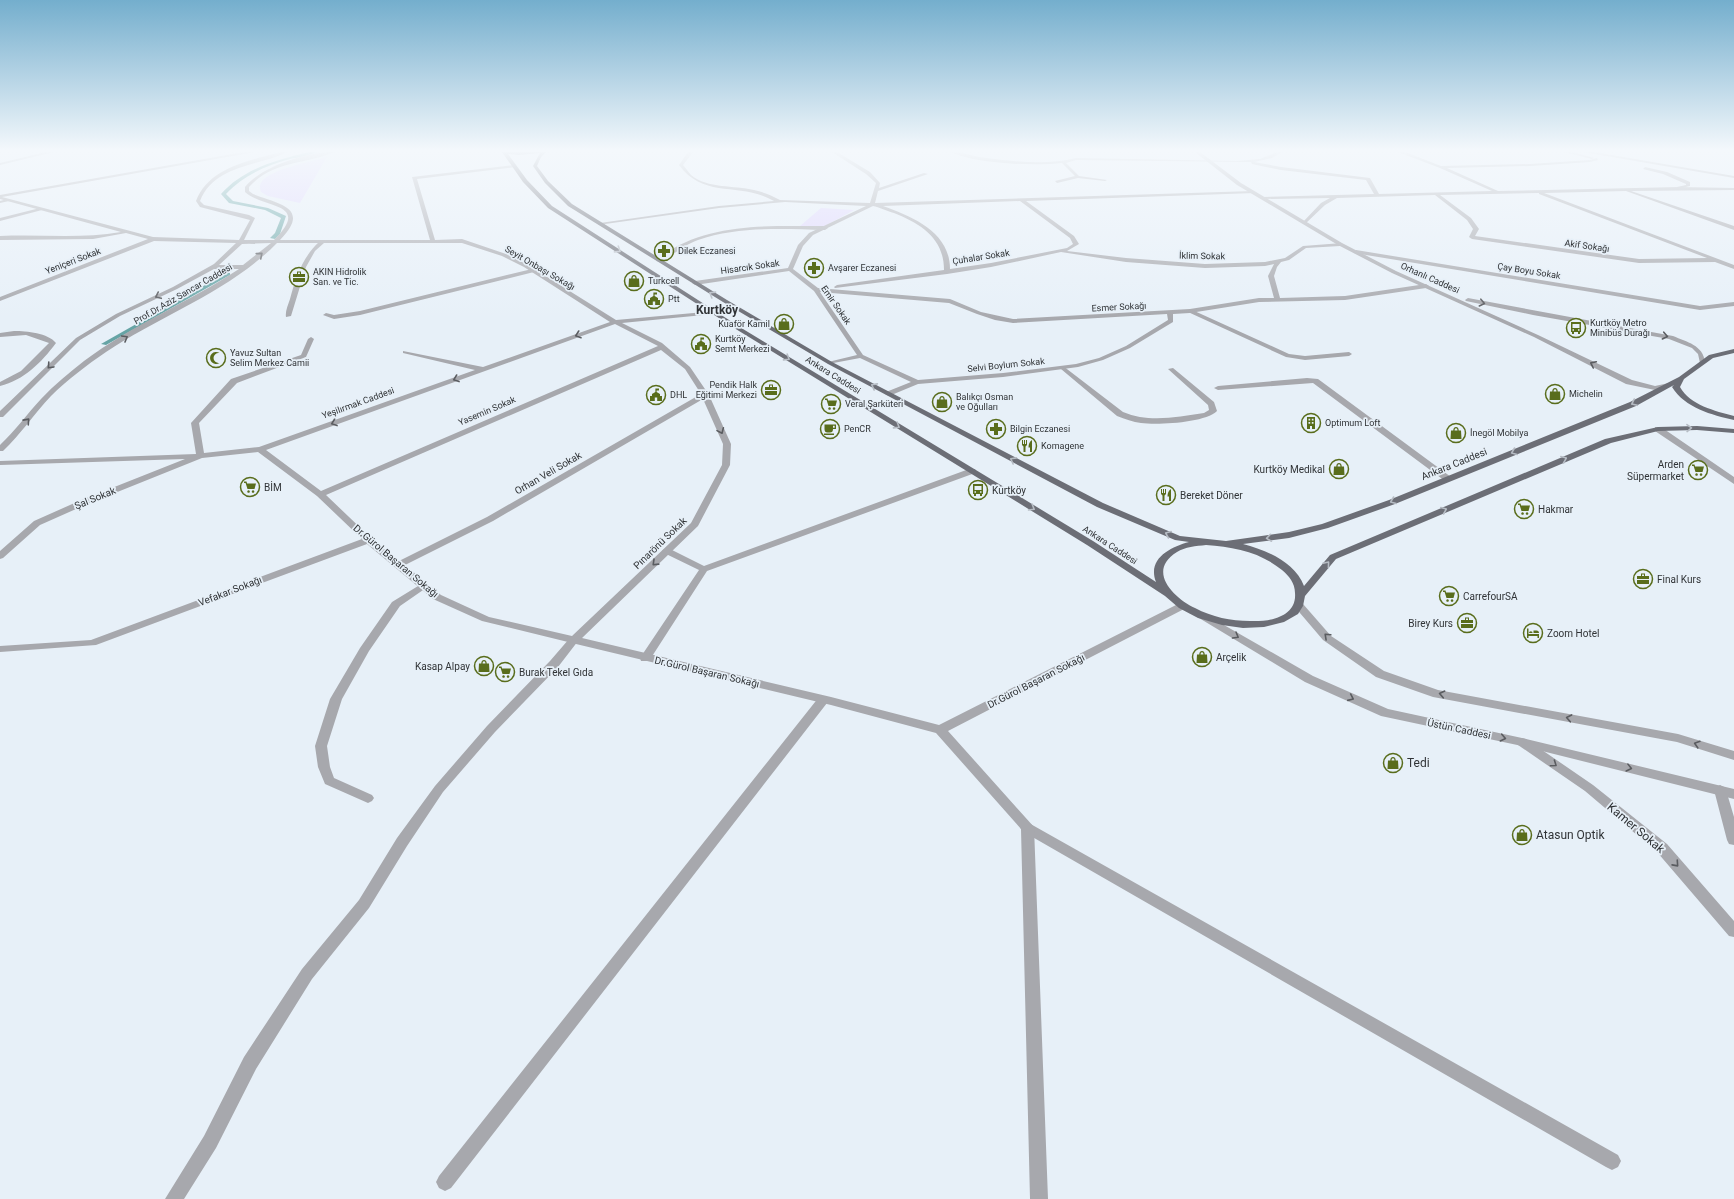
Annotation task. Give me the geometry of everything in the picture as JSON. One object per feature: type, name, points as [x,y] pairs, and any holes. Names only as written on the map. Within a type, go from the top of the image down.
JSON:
[{"type":"main road","name":"Ankara Caddesi","points":[[551,208],[714,312],[1090,543],[1168,594],[1182,606],[1203,616],[1226,623],[1251,626],[1272,623],[1289,616],[1299,606]]},
{"type":"main road","name":"Ankara Caddesi","points":[[575,208],[695,283],[830,363],[1100,505],[1178,538],[1206,542]]},
{"type":"main road","name":"Ankara Caddesi","points":[[1227,544],[1289,535],[1325,526],[1448,479],[1633,404],[1681,378],[1711,356],[1734,351]]},
{"type":"main road","points":[[1681,378],[1676,387],[1685,398],[1713,412],[1734,418]]},
{"type":"main road","points":[[1299,606],[1302,594],[1333,557],[1608,441],[1658,429],[1697,428],[1734,431]]},
{"type":"main road","points":[[1168,594],[1160,581],[1158,569],[1163,558],[1173,550],[1188,544],[1206,542],[1249,548],[1262,554],[1286,568],[1297,580],[1302,594]]},
{"type":"street","name":"Seyit Onbaşı Sokağı","points":[[36,208],[153,239],[322,243],[462,241],[484,247],[504,255],[532,270],[615,322]]},
{"type":"street","name":"Prof.Dr.Aziz Sancar Caddesi","points":[[0,415],[78,339],[118,315],[175,288],[213,267],[241,242],[253,219],[247,216],[211,208]]},
{"type":"street","name":"Prof.Dr.Aziz Sancar Caddesi","points":[[0,449],[56,388],[90,360],[118,342],[242,270],[275,242],[285,231],[291,216],[290,211],[286,208]]},
{"type":"street","points":[[423,208],[434,242]]},
{"type":"street","points":[[600,224],[712,208]]},
{"type":"street","name":"Hisarcık Sokak","points":[[695,283],[790,269],[801,245],[812,234],[866,208]]},
{"type":"street","points":[[880,208],[914,221],[934,236],[942,245],[947,254],[947,272]]},
{"type":"street","name":"Çuhalar Sokak","points":[[816,290],[947,272],[1060,251],[1068,249],[1076,244],[1072,237],[1032,208]]},
{"type":"street","name":"Orhanlı Caddesi","points":[[1280,208],[1340,244],[1394,272],[1536,336],[1629,382],[1655,388],[1669,385]]},
{"type":"street","points":[[1306,223],[1319,208]]},
{"type":"street","name":"Akif Sokağı","points":[[1454,208],[1469,219],[1476,230],[1472,238],[1639,261],[1716,260]]},
{"type":"street","points":[[1578,208],[1734,267]]},
{"type":"street","points":[[1677,208],[1734,228]]},
{"type":"street","points":[[0,220],[40,209]]},
{"type":"street","points":[[659,261],[694,239],[713,235],[763,229],[825,228]]},
{"type":"street","points":[[0,238],[21,236],[91,237],[127,232]]},
{"type":"street","name":"Yeniçeri Sokak","points":[[0,299],[153,239]]},
{"type":"street","points":[[288,316],[304,264],[312,249],[322,243]]},
{"type":"street","name":"İklim Sokak","points":[[1060,251],[1126,260],[1205,266],[1265,264],[1287,259],[1305,248],[1340,244]]},
{"type":"street","name":"Çay Boyu Sokak","points":[[1356,252],[1700,308],[1734,304]]},
{"type":"street","points":[[1277,300],[1270,278],[1272,268],[1279,261]]},
{"type":"street","points":[[213,267],[236,266],[242,267],[242,270]]},
{"type":"street","name":"Emir Sokak","points":[[790,269],[816,290],[861,356]]},
{"type":"street","points":[[326,315],[334,317],[352,315],[532,270]]},
{"type":"street","points":[[1429,288],[1497,307],[1671,337],[1694,347],[1701,354],[1702,362]]},
{"type":"street","name":"Esmer Sokağı","points":[[816,290],[950,301],[979,313],[995,318],[1013,321],[1170,313],[1260,300],[1345,298],[1429,288]]},
{"type":"street","points":[[1190,311],[1288,356],[1305,358],[1349,354]]},
{"type":"street","name":"Yeşilırmak Caddesi","points":[[0,463],[200,456],[260,449],[615,322],[714,312]]},
{"type":"street","name":"Selvi Boylum Sokak","points":[[861,356],[917,382],[1003,375],[1063,368],[1101,359],[1128,347],[1170,322],[1170,313]]},
{"type":"street","name":"Pınarönü Sokak","points":[[174,1199],[210,1142],[250,1062],[307,974],[364,904],[402,842],[439,789],[491,729],[554,664],[573,641],[695,524],[726,465],[727,444],[705,395],[688,368],[662,348],[660,344],[615,322]]},
{"type":"street","points":[[0,335],[30,333],[52,341],[53,343],[25,373],[13,380],[0,384]]},
{"type":"street","points":[[200,456],[195,423],[234,382],[304,356],[312,340]]},
{"type":"street","name":"Yasemin Sokak","points":[[320,494],[662,348]]},
{"type":"street","points":[[405,352],[482,369]]},
{"type":"street","points":[[830,363],[861,356]]},
{"type":"street","points":[[1063,368],[1120,414],[1131,419],[1151,421],[1201,416],[1213,411],[1211,404],[1171,369]]},
{"type":"street","points":[[1218,388],[1307,380],[1315,382],[1448,479]]},
{"type":"street","points":[[889,394],[917,382]]},
{"type":"street","name":"Orhan Veli Sokak","points":[[398,565],[490,519],[705,395]]},
{"type":"street","points":[[1658,429],[1734,481]]},
{"type":"street","name":"Dr.Gürol Başaran Sokağı","points":[[260,449],[320,494],[368,540],[437,597],[486,619],[823,700],[940,730],[1182,606]]},
{"type":"street","name":"Şal Sokak","points":[[0,556],[37,523],[82,503],[200,456]]},
{"type":"street","points":[[645,658],[704,569],[972,471]]},
{"type":"street","name":"Vefakar Sokağı","points":[[0,649],[92,643],[368,540]]},
{"type":"street","points":[[667,551],[704,569]]},
{"type":"street","points":[[368,798],[330,781],[324,767],[321,746],[336,699],[364,650],[396,604],[423,586]]},
{"type":"street","points":[[1299,606],[1328,638],[1380,674],[1437,694],[1678,738],[1734,756]]},
{"type":"street","name":"Üstün Caddesi","points":[[1203,616],[1309,679],[1385,713],[1522,742],[1734,794]]},
{"type":"street","points":[[445,1182],[823,700]]},
{"type":"street","points":[[940,730],[1028,827],[1612,1161]]},
{"type":"street","name":"Kamer Sokak","points":[[1522,742],[1589,788],[1662,848],[1734,930]]},
{"type":"street","points":[[1720,790],[1734,840]]},
{"type":"street","points":[[1028,827],[1039,1199]]},
{"type":"shaded area","points":[[821,208],[854,210],[825,226],[800,226]]},
{"type":"waterway","points":[[261,208],[284,217],[277,234],[273,238]]},
{"type":"waterway","points":[[104,344],[228,274]]},
{"type":"place","name":"Dilek Eczanesi","points":[[664,251]]},
{"type":"place","name":"Avşarer Eczanesi","points":[[814,268]]},
{"type":"place","name":"AKIN Hidrolik San. ve Tic.","points":[[299,277]]},
{"type":"place","name":"Turkcell","points":[[634,281]]},
{"type":"place","name":"Ptt","points":[[654,299]]},
{"type":"place","name":"Kuaför Kamil","points":[[784,324]]},
{"type":"place","name":"Kurtköy Metro Minibüs Durağı","points":[[1576,328]]},
{"type":"place","name":"Kurtköy Semt Merkezi","points":[[701,344]]},
{"type":"place","name":"Yavuz Sultan Selim Merkez Camii","points":[[216,358]]},
{"type":"place","name":"Pendik Halk Eğitimi Merkezi","points":[[771,390]]},
{"type":"place","name":"Michelin","points":[[1555,394]]},
{"type":"place","name":"DHL","points":[[656,395]]},
{"type":"place","name":"Balıkçı Osman ve Oğulları","points":[[942,402]]},
{"type":"place","name":"Veral Şarküteri","points":[[831,404]]},
{"type":"place","name":"Optimum Loft","points":[[1311,423]]},
{"type":"place","name":"PenCR","points":[[830,429]]},
{"type":"place","name":"Bilgin Eczanesi","points":[[996,429]]},
{"type":"place","name":"İnegöl Mobilya","points":[[1456,433]]},
{"type":"place","name":"Komagene","points":[[1027,446]]},
{"type":"place","name":"Kurtköy Medikal","points":[[1339,469]]},
{"type":"place","name":"Arden Süpermarket","points":[[1698,470]]},
{"type":"place","name":"BİM","points":[[250,487]]},
{"type":"place","name":"Kurtköy","points":[[978,490]]},
{"type":"place","name":"Bereket Döner","points":[[1166,495]]},
{"type":"place","name":"Hakmar","points":[[1524,509]]},
{"type":"place","name":"Final Kurs","points":[[1643,579]]},
{"type":"place","name":"CarrefourSA","points":[[1449,596]]},
{"type":"place","name":"Birey Kurs","points":[[1467,623]]},
{"type":"place","name":"Zoom Hotel","points":[[1533,633]]},
{"type":"place","name":"Arçelik","points":[[1202,657]]},
{"type":"place","name":"Kasap Alpay","points":[[484,666]]},
{"type":"place","name":"Burak Tekel Gıda","points":[[505,672]]},
{"type":"place","name":"Tedi","points":[[1393,763]]},
{"type":"place","name":"Atasun Optik","points":[[1522,835]]},
{"type":"district","name":"Kurtköy","points":[[717,310]]}]
